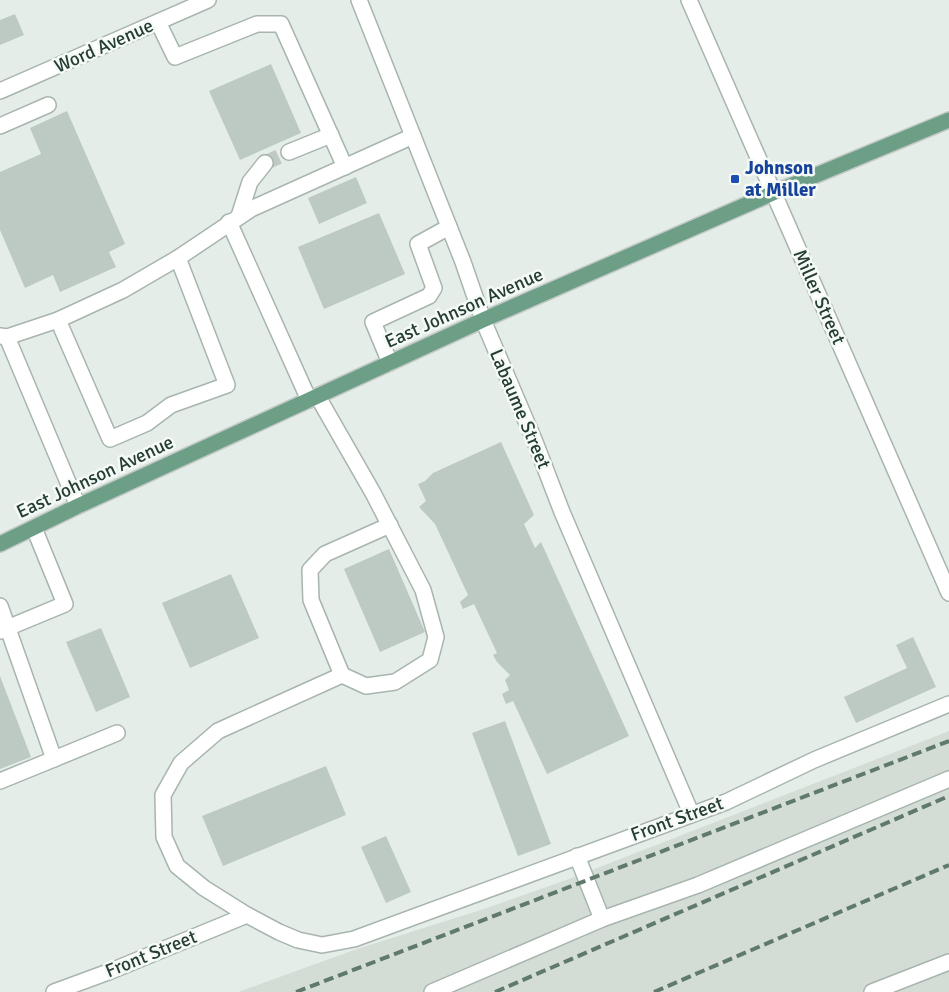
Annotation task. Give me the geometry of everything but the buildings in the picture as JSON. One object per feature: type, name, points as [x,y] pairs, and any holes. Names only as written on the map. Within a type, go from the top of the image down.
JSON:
[{"type":"main road","name":"East Johnson Avenue","points":[[0,544],[78,506],[482,320],[774,193],[949,120]]},
{"type":"street","name":"Word Avenue","points":[[0,91],[208,0]]},
{"type":"street","name":"Labaume Street","points":[[359,0],[449,227],[482,320],[535,442],[562,512],[692,813]]},
{"type":"street","name":"Miller Street","points":[[689,0],[949,593]]},
{"type":"street","points":[[158,22],[175,57],[257,24],[281,24],[345,167]]},
{"type":"street","points":[[0,126],[48,105]]},
{"type":"street","points":[[289,152],[331,135]]},
{"type":"street","points":[[78,506],[4,336],[58,320],[123,290],[178,258],[251,209],[413,136]]},
{"type":"street","points":[[265,163],[250,182],[234,219],[313,398],[390,525],[423,590],[436,637],[430,660],[395,682],[366,686],[342,675],[311,600],[310,570],[325,554],[390,525]]},
{"type":"street","points":[[390,363],[373,322],[429,296],[434,288],[418,244],[449,227]]},
{"type":"street","points":[[58,320],[110,440],[147,423],[171,405],[227,385],[178,258]]},
{"type":"street","points":[[4,630],[65,604],[34,528]]},
{"type":"street","points":[[0,606],[4,630],[54,759]]},
{"type":"street","name":"Front Street","points":[[342,675],[218,731],[181,763],[163,795],[164,837],[177,866],[204,888],[247,915],[298,940],[322,945],[354,939],[726,802],[814,760],[949,704]]},
{"type":"street","points":[[0,781],[117,733]]},
{"type":"street","points":[[432,992],[602,919],[698,885],[949,779]]},
{"type":"street","points":[[577,856],[602,919]]},
{"type":"street","name":"Front Street","points":[[54,992],[111,971],[247,915]]},
{"type":"street","points":[[872,992],[949,962]]},
{"type":"shaded area","points":[[949,731],[949,992],[238,992],[354,950],[487,908],[569,879]]},
{"type":"tunnel","points":[[265,163],[289,152]]},
{"type":"railway","points":[[296,992],[949,741]]},
{"type":"railway","points":[[495,992],[949,796]]},
{"type":"railway","points":[[654,992],[949,865]]},
{"type":"place","name":"Johnson at Miller","points":[[735,179]]}]
